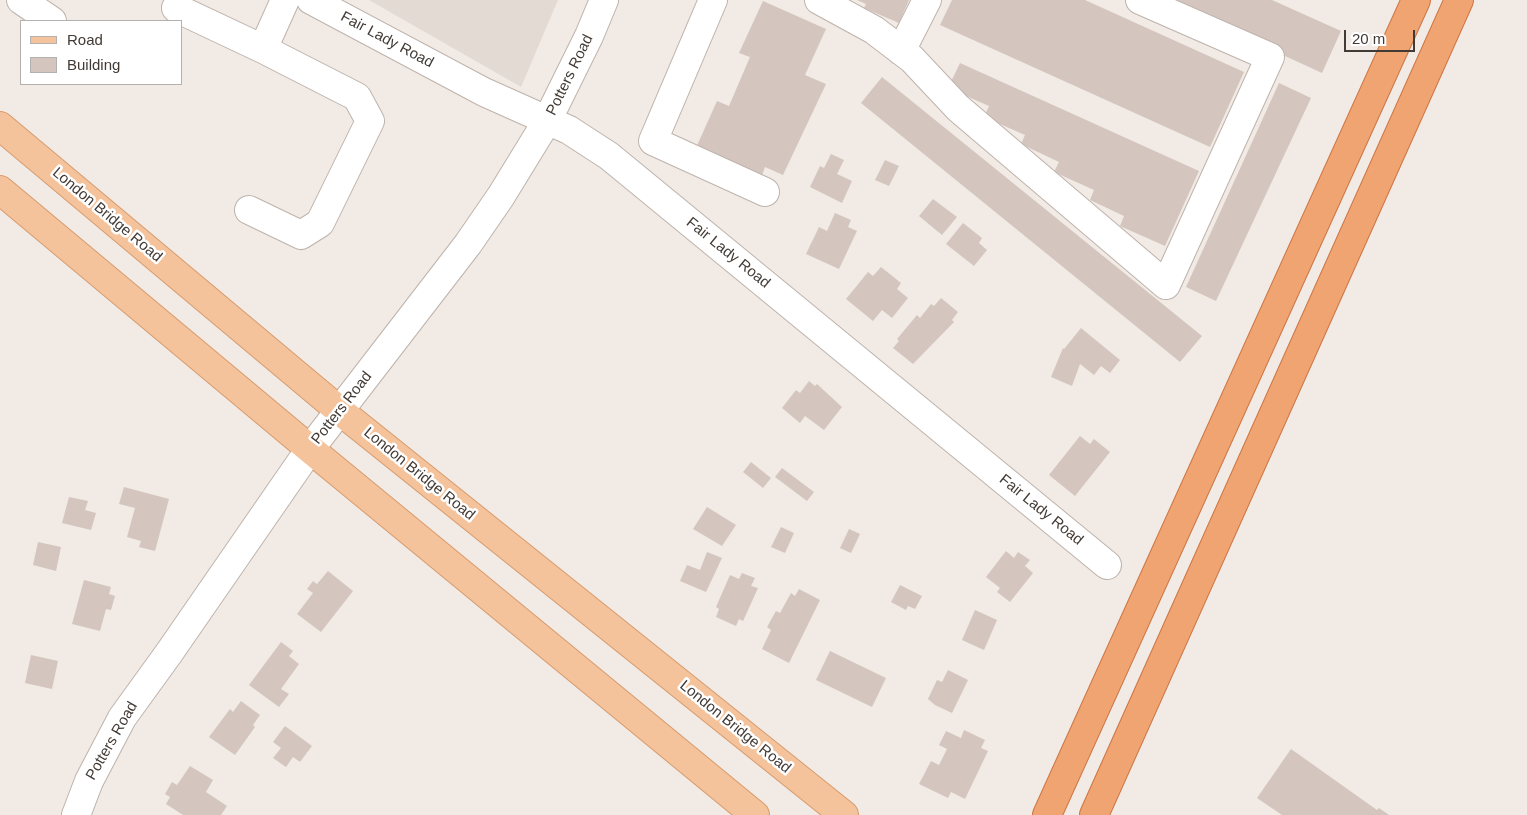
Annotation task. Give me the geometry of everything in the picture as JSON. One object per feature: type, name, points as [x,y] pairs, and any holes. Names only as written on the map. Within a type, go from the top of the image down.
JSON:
[{"type":"highway","points":[[1047,815],[1061,788],[1416,0]]},
{"type":"highway","points":[[1094,815],[1459,0]]},
{"type":"main road","name":"London Bridge Road","points":[[0,126],[340,410],[844,815]]},
{"type":"main road","points":[[0,190],[310,449],[755,815]]},
{"type":"street","points":[[21,0],[51,20]]},
{"type":"street","points":[[262,49],[285,0]]},
{"type":"street","name":"Fair Lady Road","points":[[311,0],[484,92],[569,130],[610,156],[1107,564]]},
{"type":"street","name":"Potters Road","points":[[76,815],[89,781],[122,718],[310,449],[468,244],[501,196],[547,120],[589,36],[604,0]]},
{"type":"street","points":[[713,0],[653,141],[765,192]]},
{"type":"street","points":[[819,0],[874,30],[912,59],[958,108],[1166,286],[1270,57],[1140,0]]},
{"type":"street","points":[[901,51],[927,0]]},
{"type":"street","points":[[168,10],[262,49],[357,97],[370,121],[320,223],[301,235],[249,210]]},
{"type":"shaded area","points":[[369,0],[558,0],[521,87]]},
{"type":"building","points":[[857,0],[909,0],[899,23],[864,8],[866,4]]},
{"type":"building","points":[[952,0],[1085,0],[1244,72],[1210,147],[940,25]]},
{"type":"building","points":[[1163,0],[1272,0],[1341,31],[1322,73]]},
{"type":"building","points":[[763,1],[826,29],[805,75],[826,84],[783,175],[765,167],[760,181],[695,150],[717,101],[729,106],[750,57],[739,53]]},
{"type":"building","points":[[960,63],[1199,171],[1165,246],[1120,226],[1124,216],[1090,200],[1094,190],[1054,172],[1059,162],[1021,144],[1025,135],[984,117],[989,106],[948,88]]},
{"type":"building","points":[[882,77],[1202,336],[1180,362],[861,103]]},
{"type":"building","points":[[1279,83],[1311,98],[1216,301],[1186,287]]},
{"type":"building","points":[[831,154],[844,160],[837,174],[852,181],[842,203],[810,187],[820,166],[824,168]]},
{"type":"building","points":[[885,160],[899,166],[889,186],[875,180]]},
{"type":"building","points":[[933,199],[957,217],[942,235],[919,216]]},
{"type":"building","points":[[835,213],[851,220],[848,227],[857,231],[839,269],[806,254],[819,227],[827,231]]},
{"type":"building","points":[[963,223],[982,238],[979,243],[987,250],[974,266],[946,244]]},
{"type":"building","points":[[881,267],[901,283],[897,289],[908,298],[892,318],[882,310],[873,321],[846,299],[868,272],[873,276]]},
{"type":"building","points":[[941,298],[958,312],[952,320],[954,322],[913,364],[893,348],[899,341],[897,339],[917,315],[920,318],[931,304],[934,306]]},
{"type":"building","points":[[1081,328],[1120,360],[1110,373],[1101,366],[1094,375],[1080,364],[1072,386],[1051,377],[1063,348]]},
{"type":"building","points":[[809,381],[815,386],[817,384],[842,407],[824,430],[805,416],[800,423],[782,408],[796,390],[800,393]]},
{"type":"building","points":[[1080,436],[1090,444],[1094,439],[1110,452],[1075,496],[1049,475]]},
{"type":"building","points":[[751,462],[771,478],[763,488],[743,472]]},
{"type":"building","points":[[782,468],[814,492],[807,501],[775,477]]},
{"type":"building","points":[[124,487],[169,499],[155,551],[139,547],[141,541],[127,537],[135,508],[119,504]]},
{"type":"building","points":[[69,497],[88,501],[85,510],[96,513],[91,530],[62,523]]},
{"type":"building","points":[[707,507],[736,525],[722,546],[693,529]]},
{"type":"building","points":[[781,527],[794,533],[785,553],[771,547]]},
{"type":"building","points":[[849,529],[860,534],[851,553],[840,548]]},
{"type":"building","points":[[38,542],[61,547],[56,571],[33,565]]},
{"type":"building","points":[[1006,551],[1014,558],[1018,552],[1030,560],[1025,566],[1033,573],[1010,602],[997,592],[1000,588],[986,577]]},
{"type":"building","points":[[707,552],[722,558],[706,592],[680,581],[687,565],[700,570]]},
{"type":"building","points":[[328,571],[353,591],[321,632],[297,614],[313,593],[307,589],[313,581],[317,584]]},
{"type":"building","points":[[742,573],[755,578],[751,586],[758,588],[743,621],[739,619],[736,626],[716,617],[719,609],[716,607],[730,575],[739,579]]},
{"type":"building","points":[[84,580],[111,587],[109,594],[115,596],[111,610],[106,609],[100,631],[72,624]]},
{"type":"building","points":[[900,585],[922,596],[915,609],[908,606],[906,610],[891,602]]},
{"type":"building","points":[[799,589],[820,600],[789,663],[762,649],[771,630],[767,627],[776,611],[780,613],[791,593],[795,596]]},
{"type":"building","points":[[975,610],[997,620],[984,650],[962,640]]},
{"type":"building","points":[[281,642],[293,651],[289,656],[299,664],[281,689],[289,694],[279,707],[249,685]]},
{"type":"building","points":[[830,651],[886,678],[872,707],[816,680]]},
{"type":"building","points":[[31,655],[58,661],[52,689],[25,683]]},
{"type":"building","points":[[948,670],[968,680],[952,713],[935,705],[928,699],[937,680],[942,682]]},
{"type":"building","points":[[241,701],[260,715],[253,725],[255,727],[235,755],[209,737],[230,709],[233,712]]},
{"type":"building","points":[[285,726],[312,746],[300,762],[293,757],[286,767],[273,758],[281,748],[273,742]]},
{"type":"building","points":[[964,730],[985,740],[981,748],[988,751],[965,799],[951,792],[948,798],[919,784],[931,761],[939,765],[947,749],[939,745],[946,731],[961,738]]},
{"type":"building","points":[[1291,749],[1377,810],[1379,808],[1389,815],[1282,815],[1257,798]]},
{"type":"building","points":[[190,766],[213,780],[206,792],[227,806],[221,815],[183,815],[166,804],[170,797],[165,794],[172,782],[177,785]]}]
